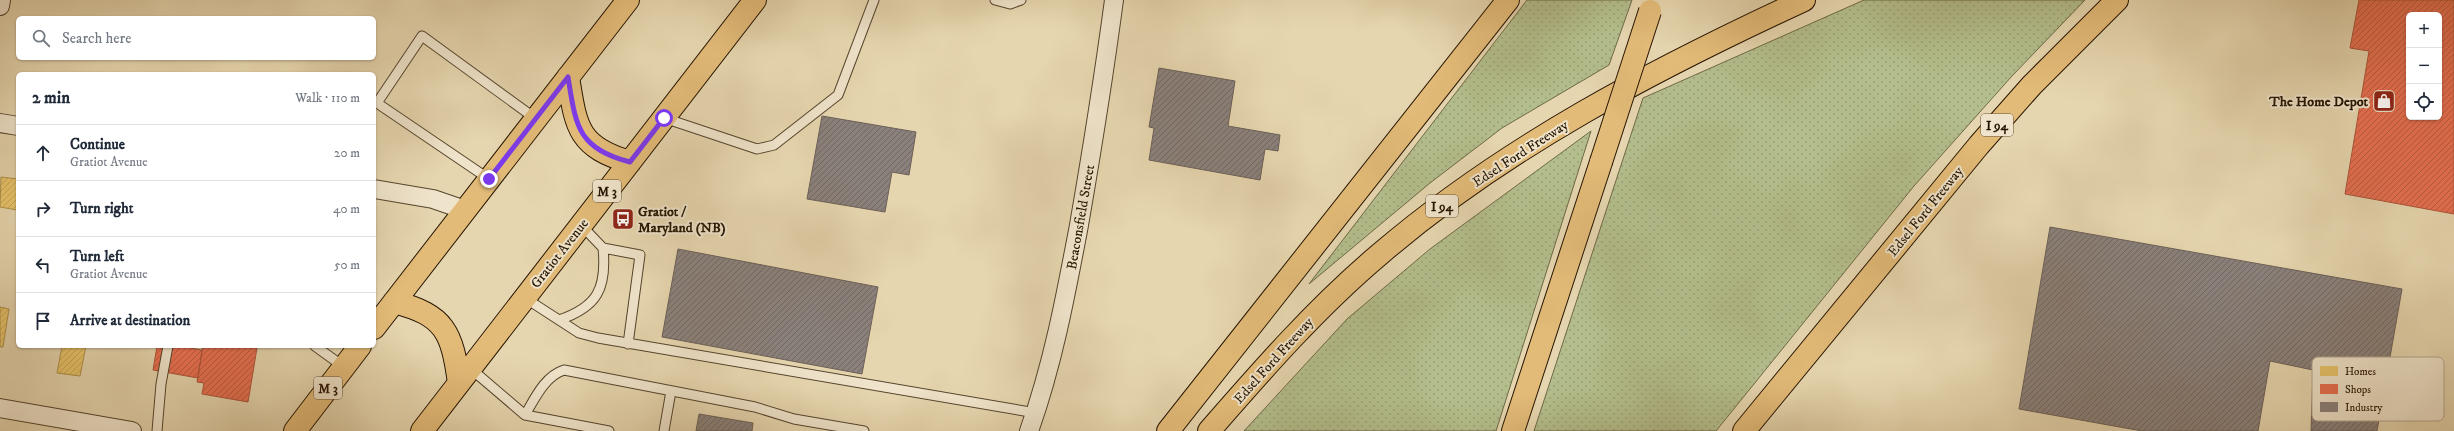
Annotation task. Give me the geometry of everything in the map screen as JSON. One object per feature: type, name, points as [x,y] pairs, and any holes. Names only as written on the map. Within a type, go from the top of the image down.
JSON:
[{"type":"main road","points":[[376,325],[628,0]]},
{"type":"main road","name":"Gratiot Avenue","points":[[422,431],[755,0]]},
{"type":"main road","points":[[1168,431],[1508,0]]},
{"type":"main road","name":"Edsel Ford Freeway","points":[[1209,431],[1298,329],[1380,254],[1459,192],[1548,132],[1720,39],[1804,0]]},
{"type":"main road","name":"Edsel Ford Freeway","points":[[1744,431],[1979,144],[2032,85],[2117,0]]},
{"type":"main road","points":[[1513,431],[1652,6]]},
{"type":"main road","points":[[568,77],[573,105],[583,136],[591,146],[603,154],[630,162]]},
{"type":"main road","points":[[394,302],[430,315],[442,326],[450,339],[456,359],[465,375]]},
{"type":"main road","name":"M 3","points":[[295,431],[358,348]]},
{"type":"street","points":[[0,6],[1,0]]},
{"type":"street","name":"Beaconsfield Street","points":[[1030,431],[1036,413],[1068,283],[1100,105],[1114,0]]},
{"type":"street","points":[[0,123],[16,126]]},
{"type":"street","points":[[376,189],[433,199],[465,210]]},
{"type":"street","points":[[0,408],[132,431]]},
{"type":"lane","points":[[664,118],[757,149],[774,145],[838,95],[874,0]]},
{"type":"lane","points":[[995,0],[1010,4],[1021,0]]},
{"type":"lane","points":[[489,179],[377,103],[422,36],[536,119]]},
{"type":"lane","points":[[581,225],[603,248],[640,255],[628,344]]},
{"type":"lane","points":[[559,320],[580,313],[592,303],[601,284],[604,263],[603,248]]},
{"type":"lane","points":[[525,298],[579,333],[628,344],[1036,413]]},
{"type":"lane","points":[[157,431],[161,384],[168,348]]},
{"type":"lane","points":[[318,348],[344,367]]},
{"type":"lane","points":[[525,414],[554,373],[564,370],[755,407],[794,419],[864,431]]},
{"type":"lane","points":[[465,375],[525,414],[610,431]]},
{"type":"lane","points":[[664,431],[671,391]]},
{"type":"green space","points":[[1527,0],[1632,0],[1609,65],[1502,128],[1430,183],[1309,284]]},
{"type":"green space","points":[[1864,0],[2085,0],[2012,76],[1914,186],[1716,431],[1534,431],[1643,98]]},
{"type":"green space","points":[[1591,131],[1496,431],[1244,431],[1347,319],[1430,249]]},
{"type":"building: Homes","points":[[1,177],[16,179],[16,210],[0,207]]},
{"type":"building: Homes","points":[[0,307],[9,309],[3,347],[0,347]]},
{"type":"building: Homes","points":[[62,348],[86,348],[80,376],[57,373]]},
{"type":"building: Shops","name":"The Home Depot","points":[[2359,0],[2454,0],[2454,214],[2345,194],[2369,51],[2350,48]]},
{"type":"building: Shops","points":[[157,348],[190,348],[202,350],[198,378],[153,370]]},
{"type":"building: Shops","points":[[203,348],[257,348],[248,402],[202,394],[204,383],[197,382]]},
{"type":"building: Industry","points":[[1159,68],[1235,81],[1228,126],[1280,135],[1278,151],[1265,149],[1260,180],[1149,160],[1154,128],[1149,127]]},
{"type":"building: Industry","points":[[822,116],[916,132],[909,175],[892,172],[885,212],[807,199]]},
{"type":"building: Industry","points":[[2050,227],[2402,289],[2390,357],[2312,357],[2312,370],[2270,361],[2258,431],[2142,431],[2019,409]]},
{"type":"building: Industry","points":[[678,249],[878,287],[862,374],[662,337]]},
{"type":"building: Industry","points":[[2312,400],[2312,421],[2379,421],[2377,431],[2311,431]]},
{"type":"building: Industry","points":[[699,414],[753,423],[752,431],[696,431]]},
{"type":"place","name":"The Home Depot","points":[[2384,101]]},
{"type":"place","name":"Gratiot / Maryland (NB)","points":[[623,219]]},
{"type":"route","points":[[489,179],[568,77],[573,105],[583,136],[591,146],[603,154],[630,162],[664,118]]}]
